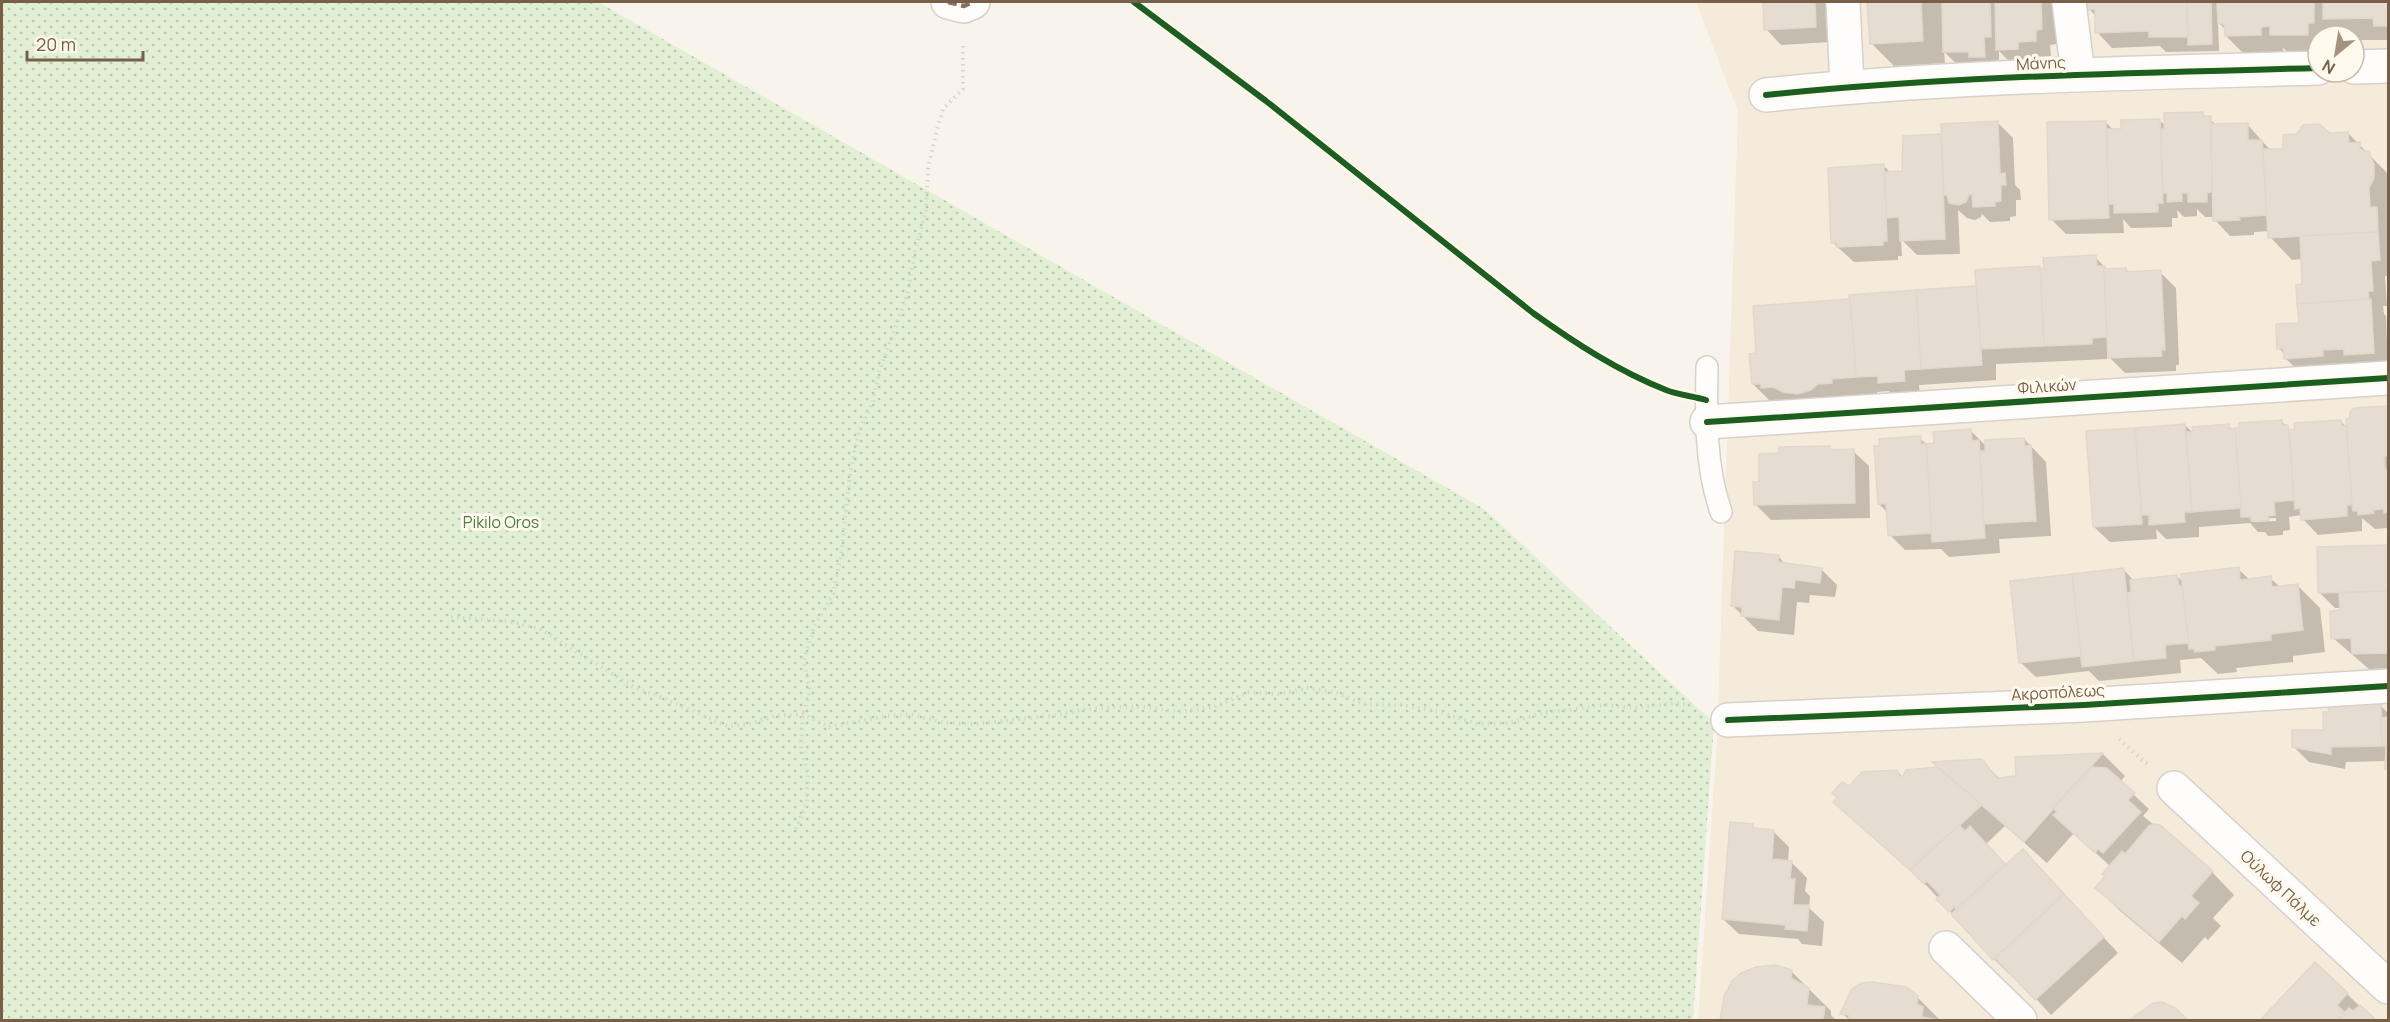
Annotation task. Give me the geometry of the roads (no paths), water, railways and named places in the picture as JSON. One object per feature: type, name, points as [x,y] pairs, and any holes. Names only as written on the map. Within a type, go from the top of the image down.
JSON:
[{"type":"street","points":[[1843,2],[1847,86]]},
{"type":"street","points":[[2069,2],[2078,75]]},
{"type":"street","points":[[2366,67],[2388,66]]},
{"type":"street","name":"Μάνης","points":[[1766,94],[1847,86],[2078,75],[2306,68]]},
{"type":"street","name":"Φιλικών","points":[[1707,422],[2388,378]]},
{"type":"street","name":"Ακροπόλεως","points":[[1728,720],[2084,705],[2388,686]]},
{"type":"street","name":"Ούλωφ Πάλμε","points":[[2174,788],[2388,987]]},
{"type":"street","points":[[1946,948],[2020,1020]]},
{"type":"lane","points":[[1707,367],[1707,422],[1714,491],[1721,512]]},
{"type":"park label","name":"Pikilo Oros","points":[[501,522]]}]
